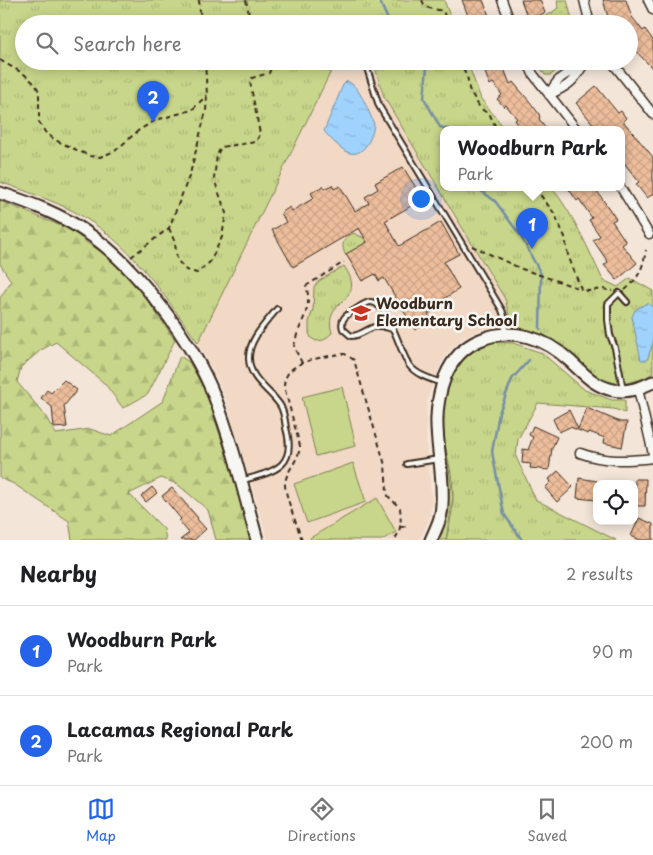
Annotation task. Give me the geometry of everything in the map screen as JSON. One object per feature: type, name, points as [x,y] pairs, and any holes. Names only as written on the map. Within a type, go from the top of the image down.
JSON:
[{"type":"street","points":[[502,0],[508,15]]},
{"type":"street","points":[[584,0],[588,15]]},
{"type":"street","points":[[648,0],[653,10]]},
{"type":"street","points":[[531,70],[574,126]]},
{"type":"street","points":[[549,95],[575,80],[580,70]]},
{"type":"street","points":[[618,70],[653,114]]},
{"type":"street","points":[[622,191],[649,234]]},
{"type":"street","points":[[0,192],[45,209],[101,242],[123,262],[162,309],[195,359],[215,397],[257,540]]},
{"type":"street","points":[[430,540],[440,521],[442,504],[436,423],[438,401],[448,371],[462,350],[492,334],[505,333],[532,337],[558,351],[584,376],[612,390],[638,389],[653,382]]},
{"type":"street","points":[[638,389],[653,454]]},
{"type":"street","points":[[580,453],[593,458],[608,460],[628,461],[653,458]]},
{"type":"lane","points":[[368,70],[379,106],[502,310],[505,320],[505,333]]},
{"type":"lane","points":[[623,391],[615,348],[610,335],[608,304],[619,293],[627,302]]},
{"type":"lane","points":[[392,329],[380,326],[359,335],[351,336],[343,329],[342,322],[346,316],[364,304],[370,302],[380,306],[385,313],[410,366],[422,376],[443,384]]},
{"type":"lane","points":[[240,482],[272,472],[286,459],[289,451],[290,441],[281,406],[251,373],[249,357],[251,344],[277,309]]},
{"type":"lane","points":[[407,464],[439,458]]},
{"type":"path","points":[[199,0],[200,15]]},
{"type":"path","points":[[246,0],[249,15]]},
{"type":"path","points":[[422,0],[424,6],[443,11],[445,15]]},
{"type":"path","points":[[0,60],[15,69]]},
{"type":"path","points":[[17,70],[35,84],[38,91],[39,122],[45,132],[56,140],[90,156],[100,157],[114,151],[139,130],[156,120],[192,110],[207,95]]},
{"type":"path","points":[[123,262],[169,228],[190,174],[206,111],[205,70]]},
{"type":"path","points":[[169,228],[175,243],[177,260],[186,270],[197,273],[210,262],[222,237],[226,213],[214,179],[217,156],[221,147],[256,142],[260,134],[250,82],[252,78],[269,73],[270,70]]},
{"type":"path","points":[[463,70],[468,80],[469,89],[480,108],[490,115],[495,126]]},
{"type":"path","points":[[537,191],[554,213],[581,289]]},
{"type":"path","points":[[462,242],[522,268],[581,289],[588,291],[603,289],[619,293],[638,277],[644,263],[646,250]]},
{"type":"path","points":[[302,363],[294,347],[308,312],[309,302],[306,286],[344,262]]},
{"type":"path","points":[[302,540],[285,487],[287,477],[299,453],[300,446],[284,386],[286,374],[302,363],[339,354],[345,354],[354,360],[385,466],[386,491],[388,496],[400,508],[401,526],[399,534],[394,540]]},
{"type":"path","points":[[401,526],[408,526],[408,524]]},
{"type":"shaded area","name":"Woodburn Elementary School","points":[[332,70],[376,70],[384,97],[505,299],[512,327],[495,327],[477,331],[463,338],[447,353],[439,368],[428,396],[426,413],[426,441],[432,503],[429,520],[420,540],[268,540],[226,400],[198,343]]},
{"type":"green space","points":[[0,0],[444,0],[450,15],[15,15],[15,70],[332,70],[198,343],[144,270],[129,253],[95,224],[75,212],[48,200],[0,182]]},
{"type":"green space","points":[[557,0],[567,0],[571,15],[548,15],[558,8]]},
{"type":"green space","points":[[376,70],[470,70],[481,99],[503,126],[440,126],[440,190],[384,97]]},
{"type":"green space","points":[[542,70],[557,70],[551,75],[545,75]]},
{"type":"green space","points":[[440,191],[554,191],[574,221],[603,280],[618,287],[630,278],[653,291],[653,307],[646,303],[647,359],[653,343],[653,373],[637,380],[620,383],[604,380],[596,376],[565,349],[551,340],[512,327],[505,299]]},
{"type":"green space","points":[[0,201],[73,231],[87,243],[112,258],[143,294],[175,340],[148,394],[123,408],[105,384],[56,342],[41,350],[21,367],[17,382],[44,414],[56,434],[90,429],[111,436],[163,401],[180,356],[189,362],[205,390],[255,540],[216,540],[208,510],[177,484],[161,478],[129,494],[164,529],[166,540],[72,540],[69,521],[14,484],[0,478],[0,298],[11,281],[0,264]]},
{"type":"green space","points":[[353,233],[364,238],[367,243],[346,256],[343,245]]},
{"type":"green space","points":[[344,266],[352,287],[349,294],[333,313],[330,322],[332,333],[324,340],[316,341],[311,338],[309,333],[314,287],[319,281]]},
{"type":"green space","points":[[490,342],[513,343],[542,353],[585,390],[612,400],[625,400],[625,413],[614,409],[538,403],[518,439],[516,457],[536,500],[616,540],[446,540],[451,519],[453,489],[442,429],[444,398],[452,377],[463,359],[474,349]]},
{"type":"green space","points":[[342,387],[356,446],[316,456],[302,397]]},
{"type":"green space","points":[[446,447],[453,497],[446,540],[439,540],[444,528],[448,505]]},
{"type":"green space","points":[[353,463],[366,502],[307,523],[294,484]]},
{"type":"green space","points":[[377,498],[396,532],[382,540],[311,540],[310,538]]},
{"type":"water","points":[[347,81],[356,88],[374,124],[369,141],[357,153],[345,151],[324,131],[343,85]]},
{"type":"water","points":[[647,303],[653,307],[653,343],[647,360],[641,360],[632,317],[635,310]]},
{"type":"building","points":[[462,0],[483,0],[489,15],[468,15]]},
{"type":"building","points":[[521,0],[540,0],[545,13],[527,15]]},
{"type":"building","points":[[603,0],[626,0],[631,15],[607,15]]},
{"type":"building","points":[[638,25],[643,31],[645,29],[653,40],[653,69],[638,53]]},
{"type":"building","points":[[484,70],[505,70],[510,84],[513,82],[530,102],[545,126],[519,126],[515,120],[517,119],[506,105],[504,107],[497,99],[502,95],[493,83],[490,85]]},
{"type":"building","points":[[596,86],[618,113],[621,111],[626,118],[623,121],[653,157],[653,194],[647,198],[636,184],[639,182],[625,164],[625,126],[595,126],[576,103]]},
{"type":"building","name":"Woodburn Elementary School","points":[[403,167],[423,199],[385,221],[399,246],[441,222],[459,254],[444,262],[459,289],[439,302],[441,307],[428,314],[432,320],[415,330],[384,278],[379,281],[375,274],[362,281],[346,254],[367,242],[359,228],[293,267],[272,230],[286,222],[281,213],[290,207],[292,211],[314,198],[311,193],[323,186],[324,189],[332,185],[334,189],[340,186],[355,211],[369,203],[365,197],[378,189],[375,183]]},
{"type":"building","points":[[570,191],[597,191],[616,219],[612,221],[626,242],[622,245],[637,263],[617,280],[604,265],[608,262],[593,240],[600,236],[589,220],[592,218],[579,199],[577,201]]},
{"type":"building","points":[[64,380],[77,390],[64,406],[67,427],[54,428],[52,407],[41,398],[47,390],[51,393]]},
{"type":"building","points":[[587,408],[620,422],[627,422],[622,447],[604,443],[605,438],[570,427],[559,432],[553,419],[569,410],[578,429]]},
{"type":"building","points":[[533,426],[557,437],[552,448],[549,470],[530,468],[531,464],[522,463],[523,449],[528,450],[533,437],[529,435]]},
{"type":"building","points":[[558,471],[573,487],[557,502],[545,488],[551,482],[549,479]]},
{"type":"building","points":[[579,478],[593,480],[593,500],[577,498]]},
{"type":"building","points":[[646,479],[645,506],[638,506],[638,480],[635,480]]},
{"type":"building","points":[[152,487],[157,493],[146,502],[141,496]]},
{"type":"building","points":[[172,488],[206,529],[194,540],[180,540],[189,533],[179,521],[181,519],[162,496]]},
{"type":"building","points":[[639,518],[653,524],[653,540],[640,540],[631,536],[636,525],[638,525]]},
{"type":"waterway","points":[[379,0],[386,15]]},
{"type":"waterway","points":[[427,70],[424,98],[440,127]]},
{"type":"waterway","points":[[481,191],[495,201],[520,235],[541,274],[540,329]]},
{"type":"waterway","points":[[522,540],[504,514],[492,452],[499,413],[512,379],[529,360]]},
{"type":"place","name":"Lacamas Regional Park","points":[[153,122]]},
{"type":"place","name":"Woodburn Park","points":[[532,249]]},
{"type":"place","name":"Woodburn Elementary School","points":[[361,313]]}]
